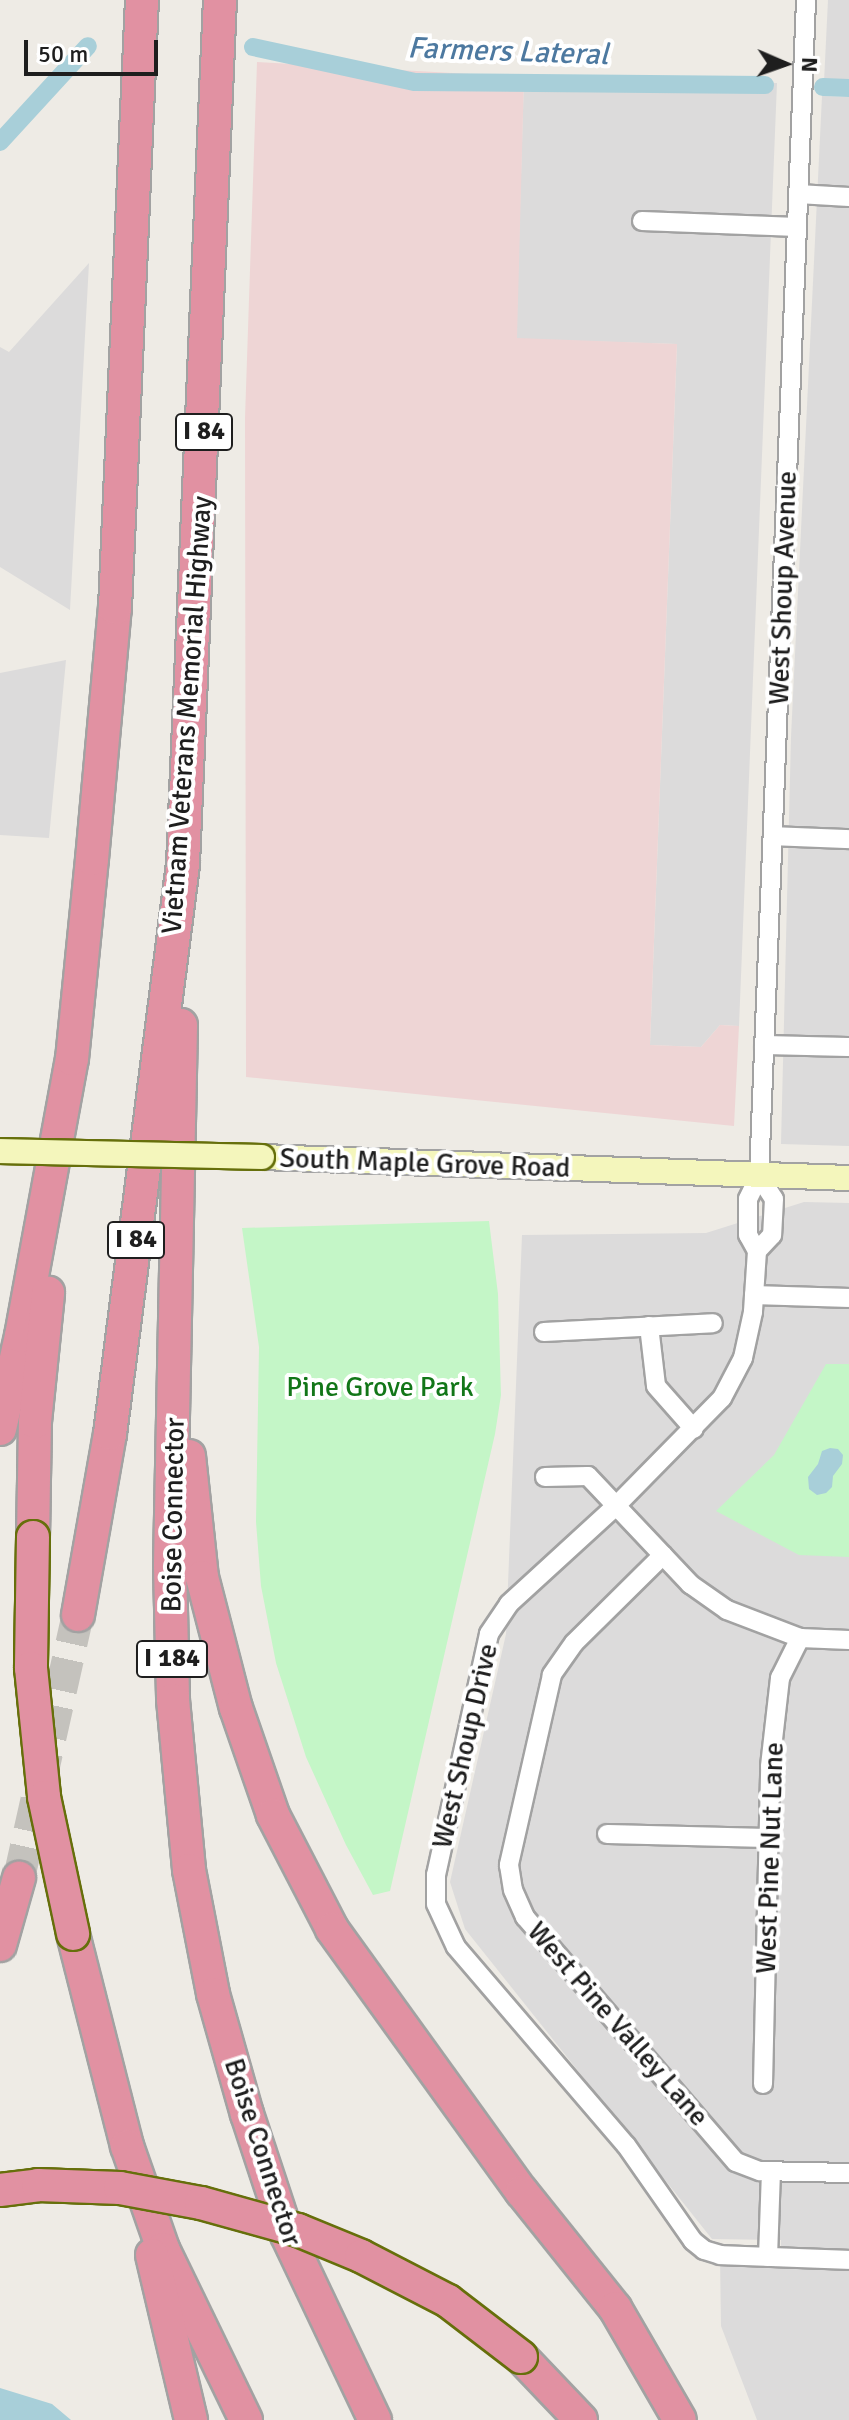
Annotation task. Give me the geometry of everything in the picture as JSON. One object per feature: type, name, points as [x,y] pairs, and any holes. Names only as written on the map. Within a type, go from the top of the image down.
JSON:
[{"type":"highway","points":[[142,0],[115,608],[35,1422],[31,1668],[44,1797],[73,1934],[127,2146],[191,2420]]},
{"type":"highway","name":"Vietnam Veterans Memorial Highway","points":[[78,1615],[112,1418],[183,864],[220,0]]},
{"type":"highway","name":"Boise Connector","points":[[183,864],[171,1610],[173,1700],[189,1870],[213,1994],[247,2114],[287,2235],[375,2420]]},
{"type":"highway","points":[[0,1429],[21,1336],[72,1059]]},
{"type":"highway","points":[[176,1335],[202,1577],[236,1708],[273,1815],[332,1929],[522,2192],[615,2308],[680,2420]]},
{"type":"highway","points":[[0,1945],[19,1878]]},
{"type":"highway","points":[[127,2146],[163,2249],[246,2420]]},
{"type":"highway","points":[[0,2190],[38,2185],[120,2188],[201,2203],[298,2230],[361,2256],[448,2301],[521,2357],[581,2420]]},
{"type":"main road","name":"South Maple Grove Road","points":[[0,1151],[849,1178]]},
{"type":"street","name":"West Shoup Avenue","points":[[757,1251],[748,1235],[748,1199],[759,1176],[806,0]]},
{"type":"street","points":[[798,194],[849,197]]},
{"type":"street","points":[[642,221],[797,227]]},
{"type":"street","points":[[773,836],[849,839]]},
{"type":"street","points":[[764,1045],[849,1047]]},
{"type":"street","name":"West Shoup Drive","points":[[757,1251],[754,1295],[743,1358],[722,1398],[618,1504],[509,1604],[489,1634],[436,1875],[436,1904],[456,1947],[626,2145],[693,2241],[704,2250],[720,2255],[768,2257]]},
{"type":"street","points":[[754,1295],[849,1298]]},
{"type":"street","points":[[544,1332],[713,1323]]},
{"type":"street","points":[[649,1326],[656,1386],[694,1429]]},
{"type":"street","points":[[545,1477],[588,1476],[618,1504],[690,1584],[727,1610],[800,1638],[849,1640]]},
{"type":"street","name":"West Pine Valley Lane","points":[[663,1555],[574,1643],[552,1675],[509,1865],[513,1890],[525,1917],[736,2162],[771,2171],[849,2173]]},
{"type":"street","name":"West Pine Nut Lane","points":[[763,2084],[770,1766],[780,1678],[800,1638]]},
{"type":"street","points":[[607,1834],[768,1838]]},
{"type":"street","points":[[771,2171],[768,2257],[849,2260]]},
{"type":"shaded area","points":[[828,0],[849,0],[849,83],[824,82]]},
{"type":"shaded area","points":[[257,62],[524,77],[517,338],[677,344],[650,1045],[701,1047],[720,1025],[739,1026],[734,1126],[246,1077],[245,418]]},
{"type":"shaded area","points":[[524,77],[777,83],[739,1026],[720,1025],[701,1047],[650,1045],[677,344],[516,339]]},
{"type":"shaded area","points":[[822,96],[849,97],[849,1146],[781,1144],[791,737]]},
{"type":"shaded area","points":[[89,263],[70,610],[0,567],[0,347],[9,352]]},
{"type":"shaded area","points":[[66,660],[49,838],[0,835],[0,673]]},
{"type":"shaded area","points":[[804,1202],[849,1203],[849,2420],[757,2420],[721,2326],[720,2256],[781,2256],[781,2240],[712,2239],[465,1929],[450,1882],[506,1634],[522,1235],[706,1233]]},
{"type":"green space","name":"Pine Grove Park","points":[[489,1221],[498,1294],[501,1395],[495,1434],[390,1891],[373,1895],[346,1845],[306,1757],[276,1663],[261,1586],[256,1522],[259,1347],[242,1228]]},
{"type":"green space","points":[[826,1364],[849,1364],[849,1557],[799,1555],[716,1511],[774,1455]]},
{"type":"water","points":[[838,1449],[843,1455],[842,1464],[833,1476],[832,1487],[826,1493],[817,1495],[809,1489],[808,1477],[818,1464],[822,1451]]},
{"type":"water","points":[[0,2388],[52,2404],[71,2420],[0,2420]]},
{"type":"waterway","name":"Farmers Lateral","points":[[0,142],[88,46]]},
{"type":"waterway","name":"Farmers Lateral","points":[[253,47],[415,82],[765,85]]},
{"type":"waterway","name":"Farmers Lateral","points":[[823,87],[849,88]]},
{"type":"tunnel","points":[[19,1878],[78,1615]]}]
